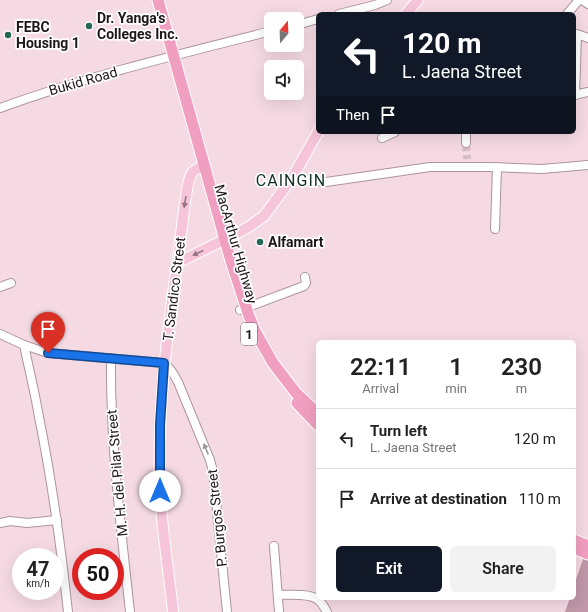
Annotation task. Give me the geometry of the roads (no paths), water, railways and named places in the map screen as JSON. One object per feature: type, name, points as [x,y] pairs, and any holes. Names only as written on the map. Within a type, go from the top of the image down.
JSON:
[{"type":"highway","name":"MacArthur Highway","points":[[158,0],[170,57],[191,120],[191,141],[201,166],[222,241],[238,284],[243,309],[254,344],[279,382],[316,423]]},
{"type":"highway","name":"MacArthur Highway","points":[[243,309],[273,363],[296,393],[316,412]]},
{"type":"highway","points":[[579,545],[588,554]]},
{"type":"main road","points":[[409,12],[418,0]]},
{"type":"main road","points":[[177,263],[250,226],[264,216],[292,178],[317,134]]},
{"type":"main road","name":"T. Sandico Street","points":[[173,612],[160,491],[160,425],[164,363],[188,184],[192,172],[201,166]]},
{"type":"street","points":[[347,12],[375,5],[387,0]]},
{"type":"street","points":[[569,12],[579,0]]},
{"type":"street","points":[[582,0],[588,4]]},
{"type":"street","points":[[304,23],[316,20]]},
{"type":"street","points":[[576,32],[588,38]]},
{"type":"street","name":"Bukid Road","points":[[0,108],[56,89],[264,33]]},
{"type":"street","points":[[576,95],[588,92]]},
{"type":"street","points":[[382,138],[391,134]]},
{"type":"street","points":[[466,134],[466,143]]},
{"type":"street","points":[[292,178],[326,182],[430,167],[467,164],[542,169],[588,165]]},
{"type":"street","points":[[495,229],[497,167]]},
{"type":"street","points":[[243,309],[304,286],[306,283],[305,277]]},
{"type":"street","points":[[0,287],[11,283]]},
{"type":"street","points":[[0,334],[24,345],[48,353],[164,363]]},
{"type":"street","points":[[24,345],[40,417],[57,520],[68,612]]},
{"type":"street","name":"M. H. del Pilar Street","points":[[111,358],[110,388],[113,443],[130,612]]},
{"type":"street","name":"P. Burgos Street","points":[[164,363],[171,370],[178,382],[210,460],[213,471],[227,612]]},
{"type":"street","points":[[0,523],[10,521],[27,523],[57,520]]},
{"type":"street","points":[[274,546],[279,612]]},
{"type":"street","points":[[278,595],[306,596],[316,599]]},
{"type":"street","points":[[318,600],[325,607],[327,612]]},
{"type":"tunnel","points":[[466,143],[467,159]]},
{"type":"place","name":"Dr. Yanga's Colleges Inc.","points":[[89,26]]},
{"type":"place","name":"FEBC Housing 1","points":[[8,35]]},
{"type":"place","name":"Alfamart","points":[[260,242]]},
{"type":"district","name":"CAINGIN","points":[[291,180]]}]
